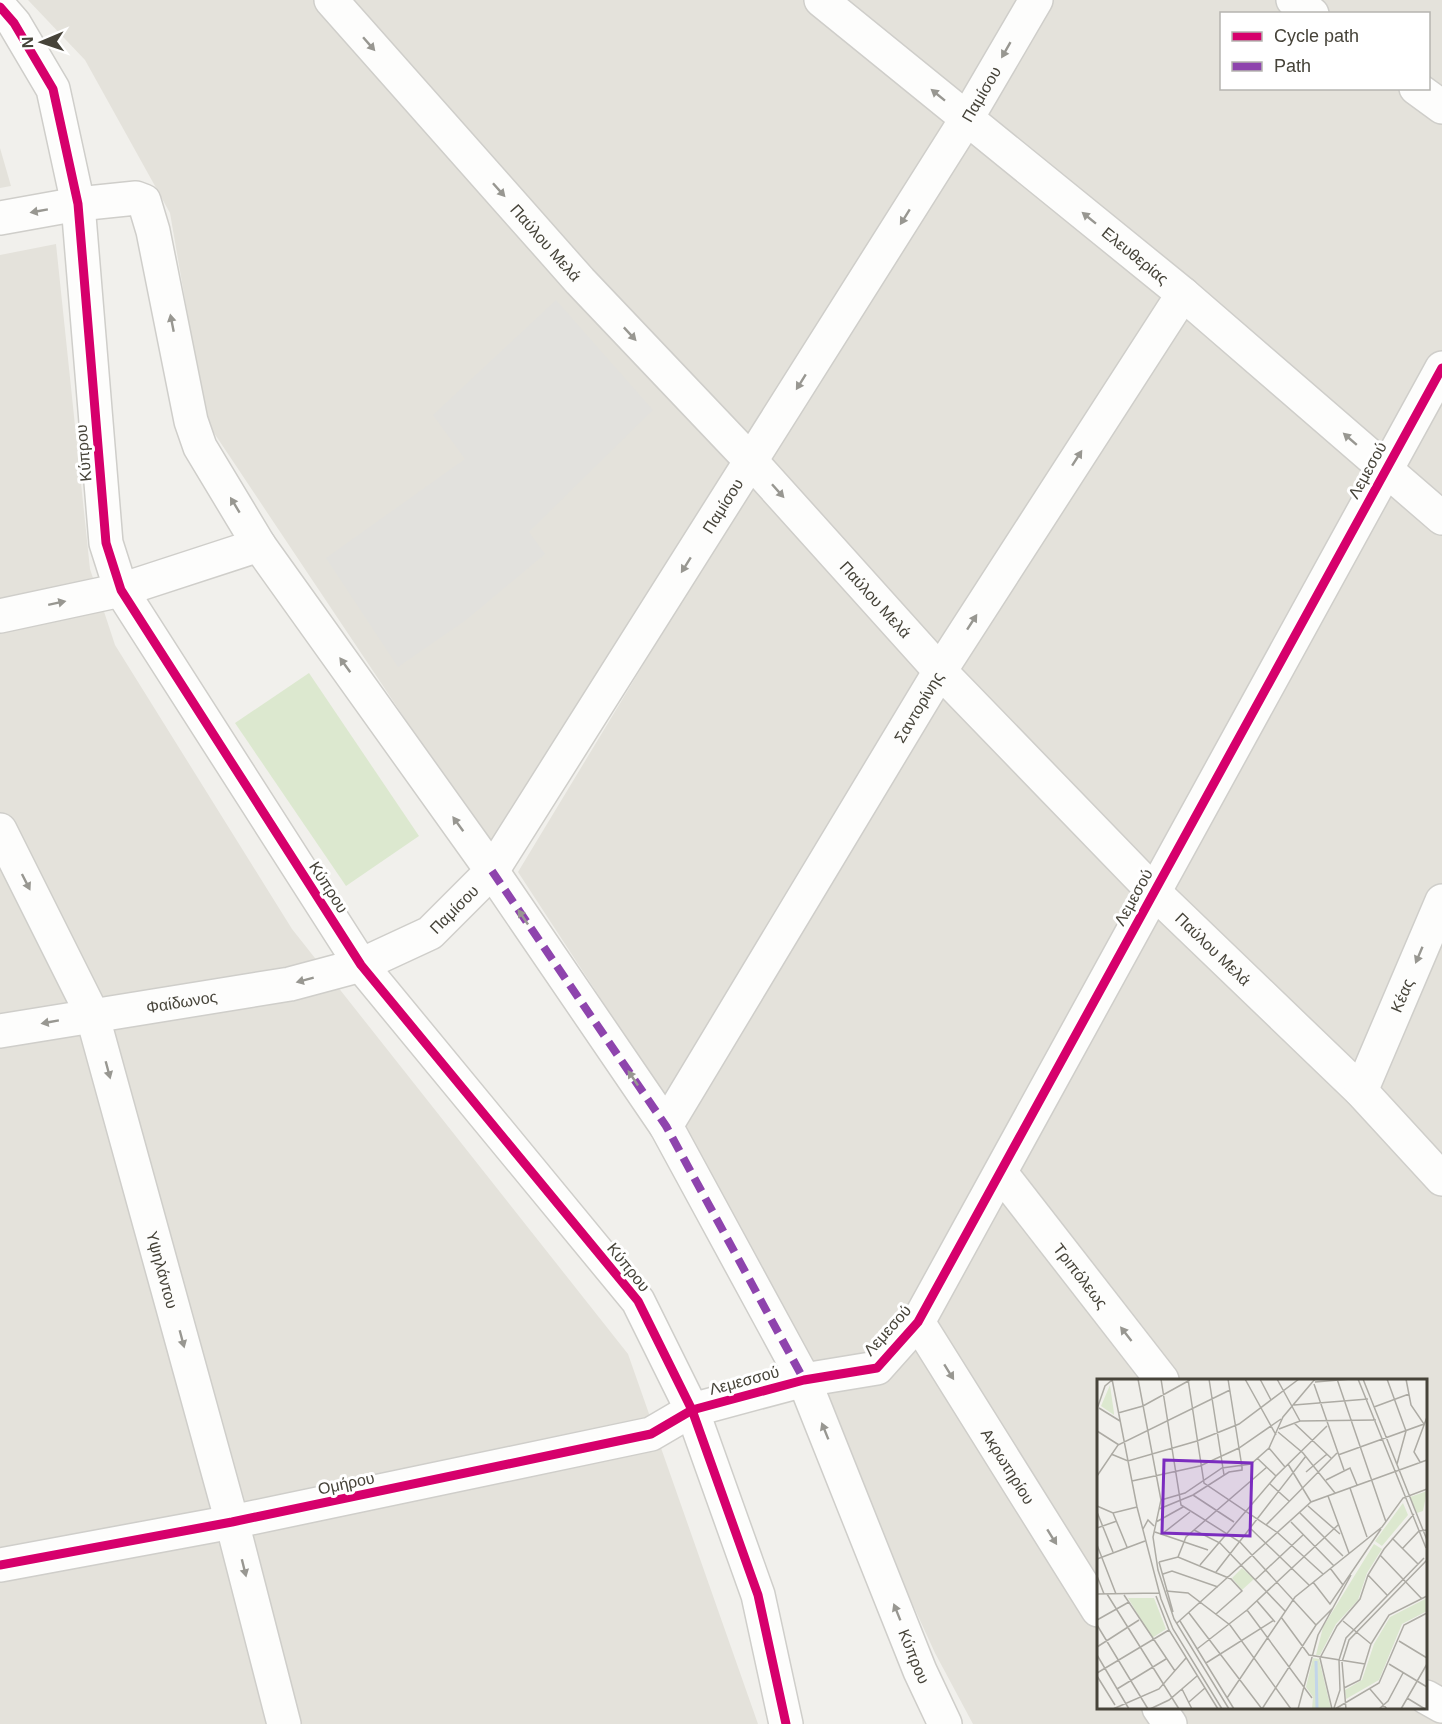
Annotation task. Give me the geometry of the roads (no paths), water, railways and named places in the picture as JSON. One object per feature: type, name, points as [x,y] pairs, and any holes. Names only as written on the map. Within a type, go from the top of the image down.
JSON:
[{"type":"street","name":"Παύλου Μελά","points":[[331,0],[580,281],[751,461],[940,671],[1153,891],[1360,1091],[1442,1179]]},
{"type":"street","name":"Ελευθερίας","points":[[821,0],[1183,294],[1442,518]]},
{"type":"street","name":"Παμίσου","points":[[361,965],[430,933],[492,872],[967,118],[1036,0]]},
{"type":"street","points":[[1293,0],[1309,12]]},
{"type":"street","name":"Κύπρου","points":[[0,7],[14,23],[53,89],[78,204],[106,543],[121,590],[361,965],[638,1301],[692,1410],[758,1595],[786,1724]]},
{"type":"street","points":[[1419,90],[1442,107]]},
{"type":"street","name":"Κύπρου","points":[[78,204],[136,198],[144,201],[153,231],[192,421],[200,447],[259,545],[492,872],[666,1126],[804,1380],[920,1671],[945,1724]]},
{"type":"street","points":[[0,218],[78,204]]},
{"type":"street","name":"Σαντορίνης","points":[[666,1126],[940,671],[1183,294]]},
{"type":"street","name":"Λεμεσού","points":[[804,1380],[877,1368],[918,1323],[1442,368]]},
{"type":"street","points":[[0,616],[121,590],[259,545]]},
{"type":"street","name":"Υψηλάντου","points":[[0,830],[92,1014],[232,1522],[284,1724]]},
{"type":"street","name":"Κέας","points":[[1360,1091],[1442,901]]},
{"type":"street","name":"Φαίδωνος","points":[[0,1031],[92,1014],[290,984],[361,965]]},
{"type":"street","name":"Τριπόλεως","points":[[1001,1173],[1161,1379]]},
{"type":"street","name":"Ακρωτηρίου","points":[[918,1323],[1097,1609]]},
{"type":"street","name":"Λεμεσσού","points":[[692,1410],[804,1380]]},
{"type":"street","name":"Ομήρου","points":[[0,1565],[232,1522],[651,1434],[692,1410]]},
{"type":"street","points":[[1427,1698],[1442,1706]]},
{"type":"street","points":[[1161,1709],[1170,1724]]}]
